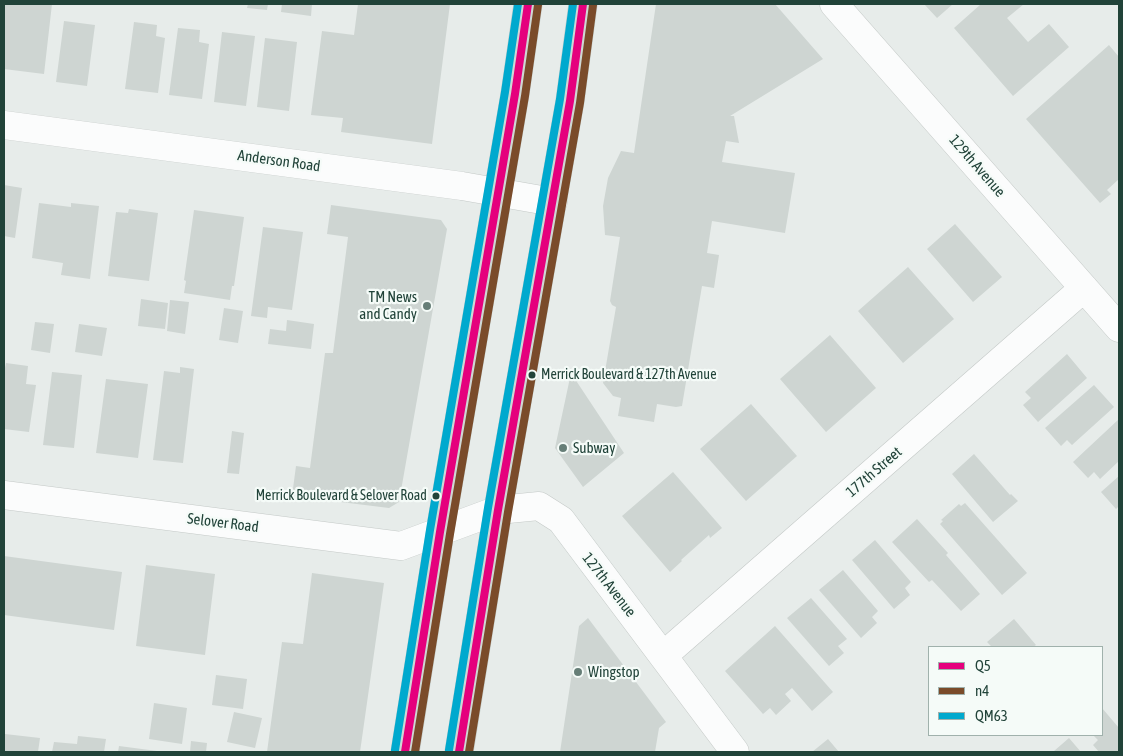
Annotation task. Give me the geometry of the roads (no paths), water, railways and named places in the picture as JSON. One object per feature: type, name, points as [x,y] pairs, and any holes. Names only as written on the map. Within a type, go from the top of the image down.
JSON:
[{"type":"main road","points":[[405,752],[440,532],[515,94],[528,4]]},
{"type":"main road","points":[[459,752],[498,510],[570,101],[584,4]]},
{"type":"street","name":"129th Avenue","points":[[834,4],[1119,328]]},
{"type":"street","name":"Anderson Road","points":[[4,125],[447,184],[553,202]]},
{"type":"street","name":"177th Street","points":[[664,655],[1084,288]]},
{"type":"street","name":"Selover Road","points":[[4,496],[401,546],[440,532]]},
{"type":"street","name":"127th Avenue","points":[[440,532],[498,510],[539,506],[561,520],[735,752]]},
{"type":"place","name":"TM News and Candy","points":[[427,306]]},
{"type":"place","name":"Merrick Boulevard & 127th Avenue","points":[[532,375]]},
{"type":"place","name":"Subway","points":[[563,448]]},
{"type":"place","name":"Merrick Boulevard & Selover Road","points":[[436,496]]},
{"type":"place","name":"Wingstop","points":[[578,672]]}]
